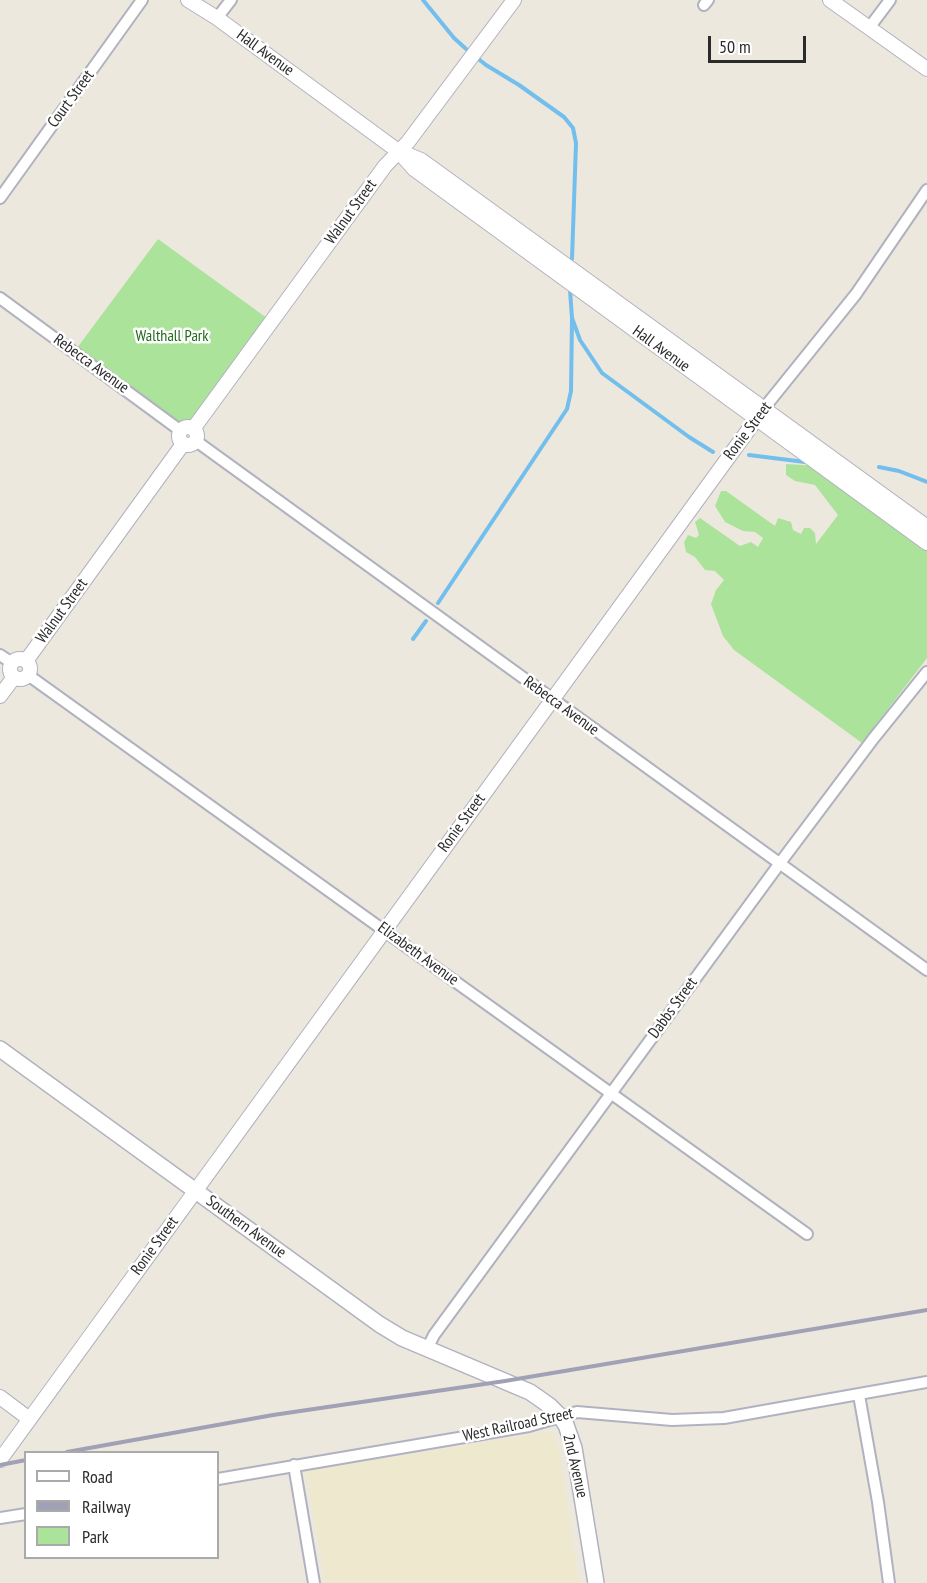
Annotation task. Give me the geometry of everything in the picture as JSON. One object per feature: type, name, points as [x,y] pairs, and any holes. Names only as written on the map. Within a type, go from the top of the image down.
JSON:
[{"type":"main road","name":"Southern Avenue","points":[[0,1049],[379,1324],[402,1338],[505,1381]]},
{"type":"main road","name":"2nd Avenue","points":[[505,1381],[537,1396],[560,1416],[570,1435],[577,1461],[596,1583]]},
{"type":"street","name":"Court Street","points":[[0,198],[142,0]]},
{"type":"street","name":"Hall Avenue","points":[[188,0],[217,18],[398,151],[421,160],[760,413],[927,543]]},
{"type":"street","points":[[217,18],[231,0]]},
{"type":"street","name":"Walnut Street","points":[[0,696],[284,303],[398,151],[408,142],[469,63],[514,0]]},
{"type":"street","points":[[830,0],[927,69]]},
{"type":"street","points":[[869,28],[890,0]]},
{"type":"street","name":"Ronie Street","points":[[0,1460],[28,1418],[760,413],[856,294],[927,190]]},
{"type":"street","name":"Rebecca Avenue","points":[[0,298],[927,970]]},
{"type":"street","name":"Hall Avenue","points":[[760,413],[927,527]]},
{"type":"street","name":"Elizabeth Avenue","points":[[0,655],[807,1234]]},
{"type":"street","name":"Dabbs Street","points":[[428,1349],[434,1335],[610,1093],[873,739],[927,672]]},
{"type":"street","name":"West Railroad Street","points":[[219,1479],[529,1426],[560,1416],[584,1412],[654,1419],[724,1418],[927,1382]]},
{"type":"street","points":[[859,1395],[889,1583]]},
{"type":"street","points":[[0,1397],[28,1418]]},
{"type":"street","points":[[294,1465],[314,1583]]},
{"type":"street","points":[[0,1518],[24,1514]]},
{"type":"shaded area","points":[[548,1432],[553,1434],[558,1445],[579,1583],[325,1583],[306,1471]]},
{"type":"green space","name":"Walthall Park","points":[[158,239],[271,321],[191,428],[183,429],[74,352]]},
{"type":"green space","points":[[786,464],[817,466],[927,550],[927,658],[862,743],[734,650],[723,636],[711,604],[716,590],[724,580],[715,571],[705,570],[695,557],[686,552],[684,542],[688,535],[696,538],[699,535],[695,522],[700,518],[740,546],[751,542],[758,547],[763,538],[755,532],[743,531],[725,522],[715,506],[721,491],[726,491],[775,526],[778,518],[791,522],[793,530],[801,534],[804,528],[810,528],[815,533],[816,544],[838,515],[815,485],[795,481],[786,475]]},
{"type":"waterway","points":[[423,0],[465,48],[486,65],[564,117],[573,128],[576,143],[572,259]]},
{"type":"waterway","points":[[570,290],[572,318],[580,340],[602,373],[713,452]]},
{"type":"waterway","points":[[438,603],[567,409],[571,391],[572,318]]},
{"type":"waterway","points":[[749,455],[805,462]]},
{"type":"waterway","points":[[879,467],[899,471],[927,482]]},
{"type":"waterway","points":[[413,639],[426,621]]},
{"type":"railway","points":[[73,1451],[273,1415],[505,1381],[927,1310]]},
{"type":"railway","points":[[0,1465],[24,1460]]}]
